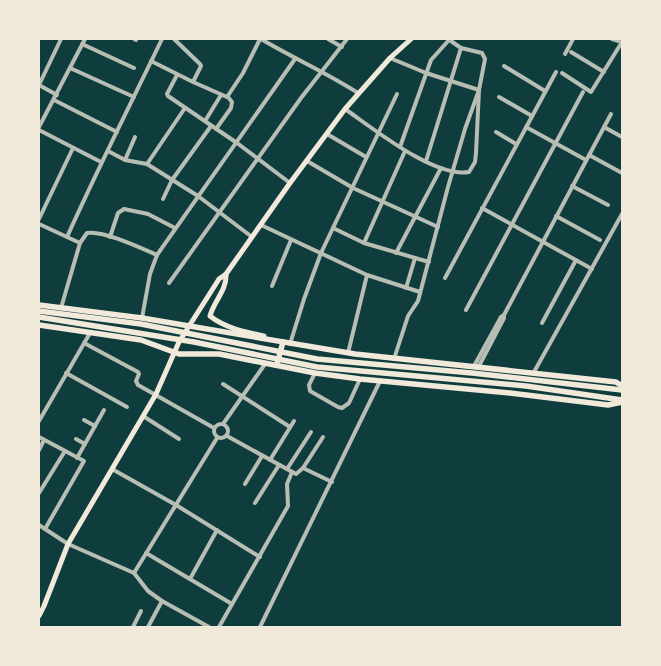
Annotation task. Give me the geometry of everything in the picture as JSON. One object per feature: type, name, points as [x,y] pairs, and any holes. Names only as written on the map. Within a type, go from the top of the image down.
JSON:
[{"type":"main road","points":[[39,616],[68,544],[156,394],[174,353],[189,326],[219,279],[226,274],[345,109],[390,58],[411,39]]},
{"type":"main road","points":[[226,274],[227,283],[212,307],[210,316],[244,332],[272,338],[280,342]]},
{"type":"main road","points":[[39,305],[142,318],[348,353],[534,372],[616,382],[622,386]]},
{"type":"main road","points":[[39,311],[141,324],[317,359],[472,373],[622,390]]},
{"type":"main road","points":[[39,317],[176,339],[317,367],[526,386],[622,401]]},
{"type":"main road","points":[[39,325],[141,340],[174,353],[219,354],[315,373],[360,379],[510,393],[608,405],[622,401]]},
{"type":"main road","points":[[277,366],[280,342]]},
{"type":"street","points":[[57,94],[39,85],[61,39]]},
{"type":"street","points":[[85,39],[54,100],[40,122],[39,128],[101,162]]},
{"type":"street","points":[[67,237],[101,162],[162,39]]},
{"type":"street","points":[[174,39],[202,66],[193,82]]},
{"type":"street","points":[[228,97],[261,39],[358,93]]},
{"type":"street","points":[[328,39],[342,47]]},
{"type":"street","points":[[169,283],[347,39]]},
{"type":"street","points":[[345,109],[404,151],[453,172],[469,172],[475,162],[479,90],[484,56],[478,51],[461,48],[448,39],[434,54],[400,147]]},
{"type":"street","points":[[565,54],[573,39]]},
{"type":"street","points":[[562,73],[591,92],[622,42],[612,39]]},
{"type":"street","points":[[82,44],[134,68]]},
{"type":"street","points":[[426,161],[461,48]]},
{"type":"street","points":[[571,52],[604,72]]},
{"type":"street","points":[[390,58],[426,73],[479,90]]},
{"type":"street","points":[[142,318],[150,274],[157,255],[237,144],[295,59]]},
{"type":"street","points":[[151,61],[177,75],[228,97],[232,102],[231,108],[216,129]]},
{"type":"street","points":[[504,66],[546,91]]},
{"type":"street","points":[[70,68],[134,97]]},
{"type":"street","points":[[445,278],[556,72]]},
{"type":"street","points":[[177,75],[167,95],[290,183]]},
{"type":"street","points":[[394,359],[408,316],[417,304],[465,129],[479,90]]},
{"type":"street","points":[[466,310],[510,224],[583,92]]},
{"type":"street","points":[[290,344],[321,253],[396,94]]},
{"type":"street","points":[[205,121],[220,95]]},
{"type":"street","points":[[499,97],[532,116]]},
{"type":"street","points":[[54,100],[117,132]]},
{"type":"street","points":[[147,164],[185,108]]},
{"type":"street","points":[[477,366],[501,317],[504,315],[612,114]]},
{"type":"street","points":[[163,199],[172,180],[211,126]]},
{"type":"street","points":[[526,127],[586,160]]},
{"type":"street","points":[[604,127],[622,137]]},
{"type":"street","points":[[496,132],[516,144]]},
{"type":"street","points":[[327,134],[366,157]]},
{"type":"street","points":[[125,160],[135,137]]},
{"type":"street","points":[[39,218],[73,148]]},
{"type":"street","points":[[108,150],[125,160],[147,164],[198,196],[252,237]]},
{"type":"street","points":[[364,243],[404,151]]},
{"type":"street","points":[[589,155],[622,174]]},
{"type":"street","points":[[307,161],[353,188],[438,227]]},
{"type":"street","points":[[396,253],[441,168]]},
{"type":"street","points":[[572,186],[608,205]]},
{"type":"street","points":[[482,208],[592,269]]},
{"type":"street","points":[[110,237],[118,214],[124,209],[148,214],[175,228]]},
{"type":"street","points":[[534,372],[622,214]]},
{"type":"street","points":[[556,216],[600,240]]},
{"type":"street","points":[[39,224],[80,243]]},
{"type":"street","points":[[261,225],[367,275],[420,292]]},
{"type":"street","points":[[616,227],[622,230]]},
{"type":"street","points":[[333,228],[364,243],[429,262]]},
{"type":"street","points":[[61,308],[80,243],[87,233],[92,232],[110,237],[157,255]]},
{"type":"street","points":[[272,286],[291,240]]},
{"type":"street","points":[[406,288],[415,258]]},
{"type":"street","points":[[542,323],[576,260]]},
{"type":"street","points":[[348,353],[367,275]]},
{"type":"street","points":[[39,421],[90,333]]},
{"type":"street","points":[[84,343],[138,372],[136,383],[214,428]]},
{"type":"street","points":[[214,428],[217,425],[223,424],[265,364]]},
{"type":"street","points":[[66,373],[127,407]]},
{"type":"street","points":[[315,373],[309,385],[310,391],[342,408],[349,403],[360,379]]},
{"type":"street","points":[[260,627],[380,381]]},
{"type":"street","points":[[223,384],[290,427]]},
{"type":"street","points":[[77,458],[104,410]]},
{"type":"street","points":[[143,416],[179,439]]},
{"type":"street","points":[[84,420],[95,426]]},
{"type":"street","points":[[270,460],[294,420]]},
{"type":"street","points":[[223,424],[228,429],[227,436]]},
{"type":"street","points":[[214,428],[214,434],[217,438]]},
{"type":"street","points":[[287,469],[311,432]]},
{"type":"street","points":[[217,438],[221,439],[227,436]]},
{"type":"street","points":[[227,436],[297,474],[303,468],[322,437]]},
{"type":"street","points":[[39,437],[84,462],[45,529]]},
{"type":"street","points":[[134,574],[217,438]]},
{"type":"street","points":[[76,439],[84,444]]},
{"type":"street","points":[[39,450],[44,440]]},
{"type":"street","points":[[39,493],[64,451]]},
{"type":"street","points":[[245,484],[262,456]]},
{"type":"street","points":[[255,502],[279,465]]},
{"type":"street","points":[[303,468],[332,482]]},
{"type":"street","points":[[112,469],[176,505],[260,557]]},
{"type":"street","points":[[220,627],[288,506],[287,484],[292,472]]},
{"type":"street","points":[[39,525],[68,544],[134,574],[148,591],[208,627]]},
{"type":"street","points":[[190,579],[217,530]]},
{"type":"street","points":[[146,553],[232,604]]},
{"type":"street","points":[[148,627],[162,601]]},
{"type":"street","points":[[133,627],[141,611]]}]
